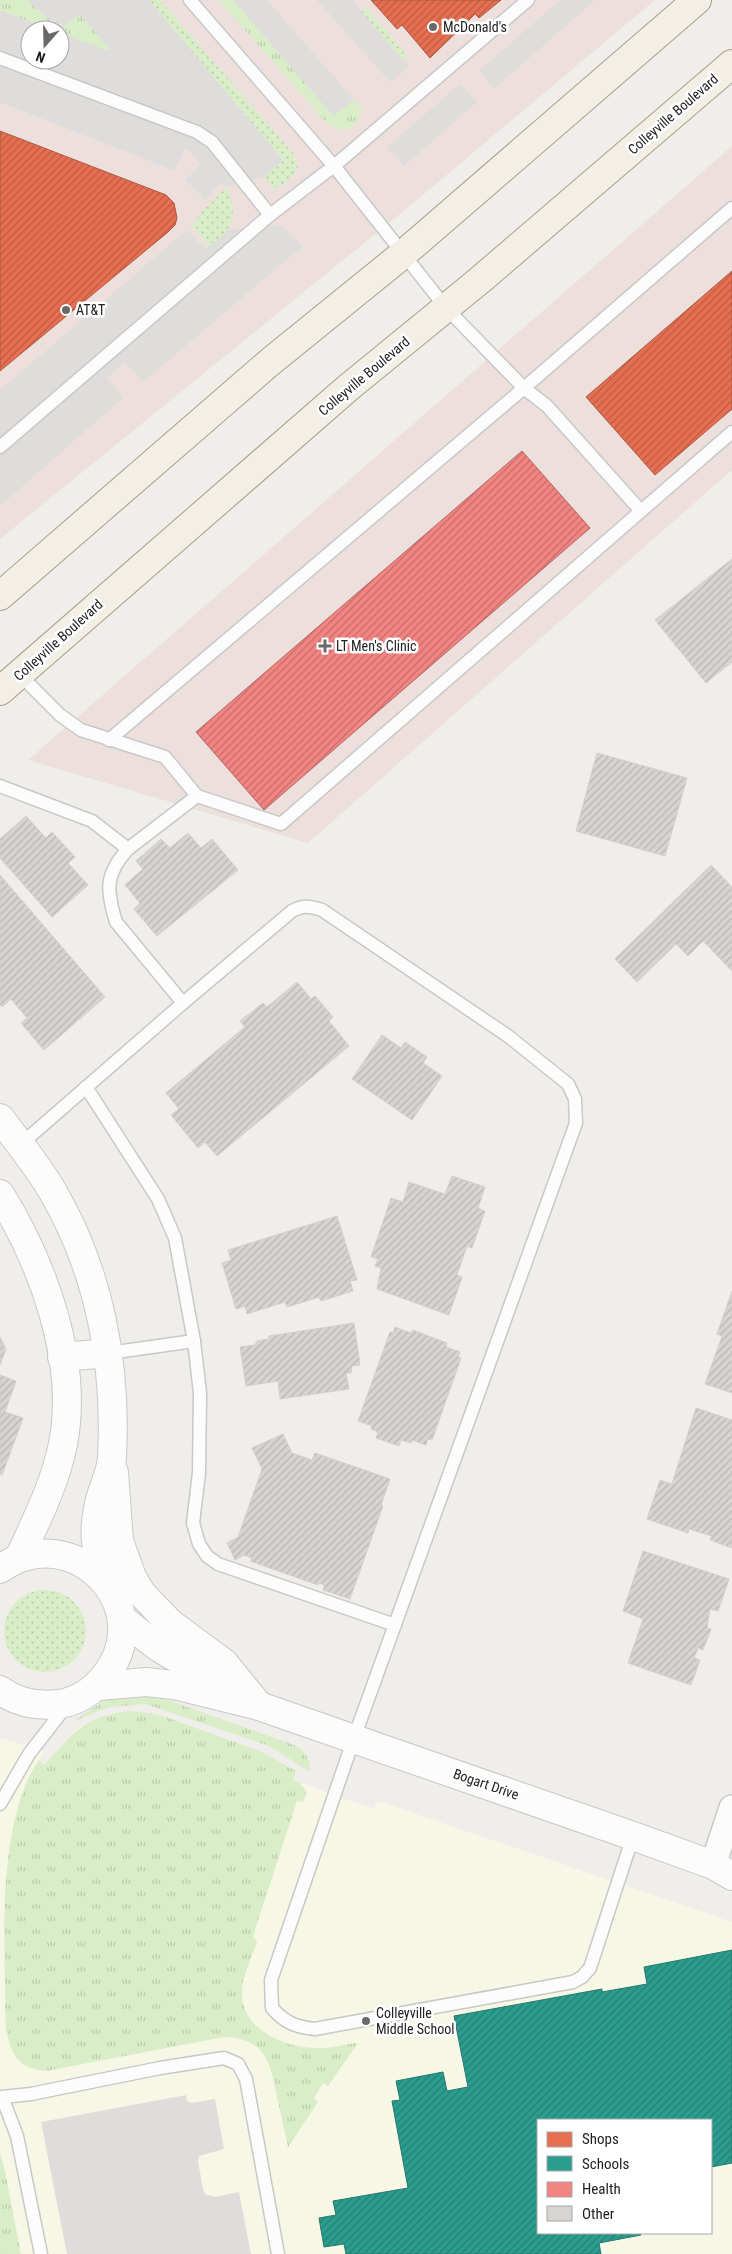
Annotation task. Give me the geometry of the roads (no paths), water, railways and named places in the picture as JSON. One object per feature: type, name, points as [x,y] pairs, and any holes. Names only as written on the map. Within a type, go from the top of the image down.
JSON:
[{"type":"main road","points":[[0,596],[270,362],[402,255],[697,0]]},
{"type":"main road","name":"Colleyville Boulevard","points":[[10,683],[349,387],[446,308],[732,64]]},
{"type":"street","points":[[0,1118],[10,1147],[52,1190],[76,1237],[93,1284],[109,1353],[112,1402],[112,1459],[119,1541],[132,1577],[142,1594],[170,1623],[224,1663],[259,1706]]},
{"type":"street","points":[[0,1194],[32,1251],[49,1295],[68,1395],[63,1446],[46,1498],[10,1564]]},
{"type":"street","points":[[62,1356],[109,1353]]},
{"type":"street","points":[[0,1690],[18,1700],[35,1704],[52,1705],[70,1702],[98,1686],[113,1667],[121,1644],[122,1619],[97,1558],[96,1541],[98,1509],[112,1459]]},
{"type":"street","points":[[10,1564],[34,1554],[63,1555],[90,1567],[110,1588]]},
{"type":"street","name":"Bogart Drive","points":[[122,1619],[166,1652],[259,1706]]},
{"type":"street","name":"Bogart Drive","points":[[98,1686],[146,1682],[174,1685],[259,1706],[726,1868]]},
{"type":"street","points":[[726,1868],[732,1808]]},
{"type":"lane","points":[[190,0],[334,166],[402,255],[446,308],[524,388],[547,406],[640,510]]},
{"type":"lane","points":[[0,447],[270,215],[334,166],[528,0]]},
{"type":"lane","points":[[0,58],[197,132],[212,142],[270,215]]},
{"type":"lane","points":[[109,740],[524,388],[732,208]]},
{"type":"lane","points":[[10,683],[81,730],[165,757],[197,796],[281,824],[732,432]]},
{"type":"lane","points":[[0,786],[5,790],[92,821],[128,849]]},
{"type":"lane","points":[[183,1003],[116,922],[111,906],[111,876],[114,865],[128,849],[197,796]]},
{"type":"lane","points":[[10,1147],[86,1087],[292,911],[301,907],[312,906],[322,910],[508,1036],[568,1084],[574,1099],[576,1123],[354,1738],[271,1980],[272,2008],[283,2020],[297,2027],[315,2029],[572,1982],[590,1968],[633,1836]]},
{"type":"lane","points":[[86,1087],[158,1199],[169,1220],[175,1238],[194,1341],[201,1413],[199,1472],[193,1523],[199,1544],[207,1556],[218,1564],[395,1625]]},
{"type":"lane","points":[[109,1353],[194,1341]]},
{"type":"lane","points":[[0,1804],[42,1736],[70,1702]]},
{"type":"lane","points":[[41,2254],[17,2136],[1,2094],[31,2094],[160,2068],[224,2058],[238,2064],[246,2079],[278,2254]]},
{"type":"place","name":"McDonald's","points":[[433,27]]},
{"type":"place","name":"AT&T","points":[[66,310]]},
{"type":"place","name":"LT Men's Clinic","points":[[325,646]]},
{"type":"place","name":"Colleyville Middle School","points":[[366,2021]]}]
